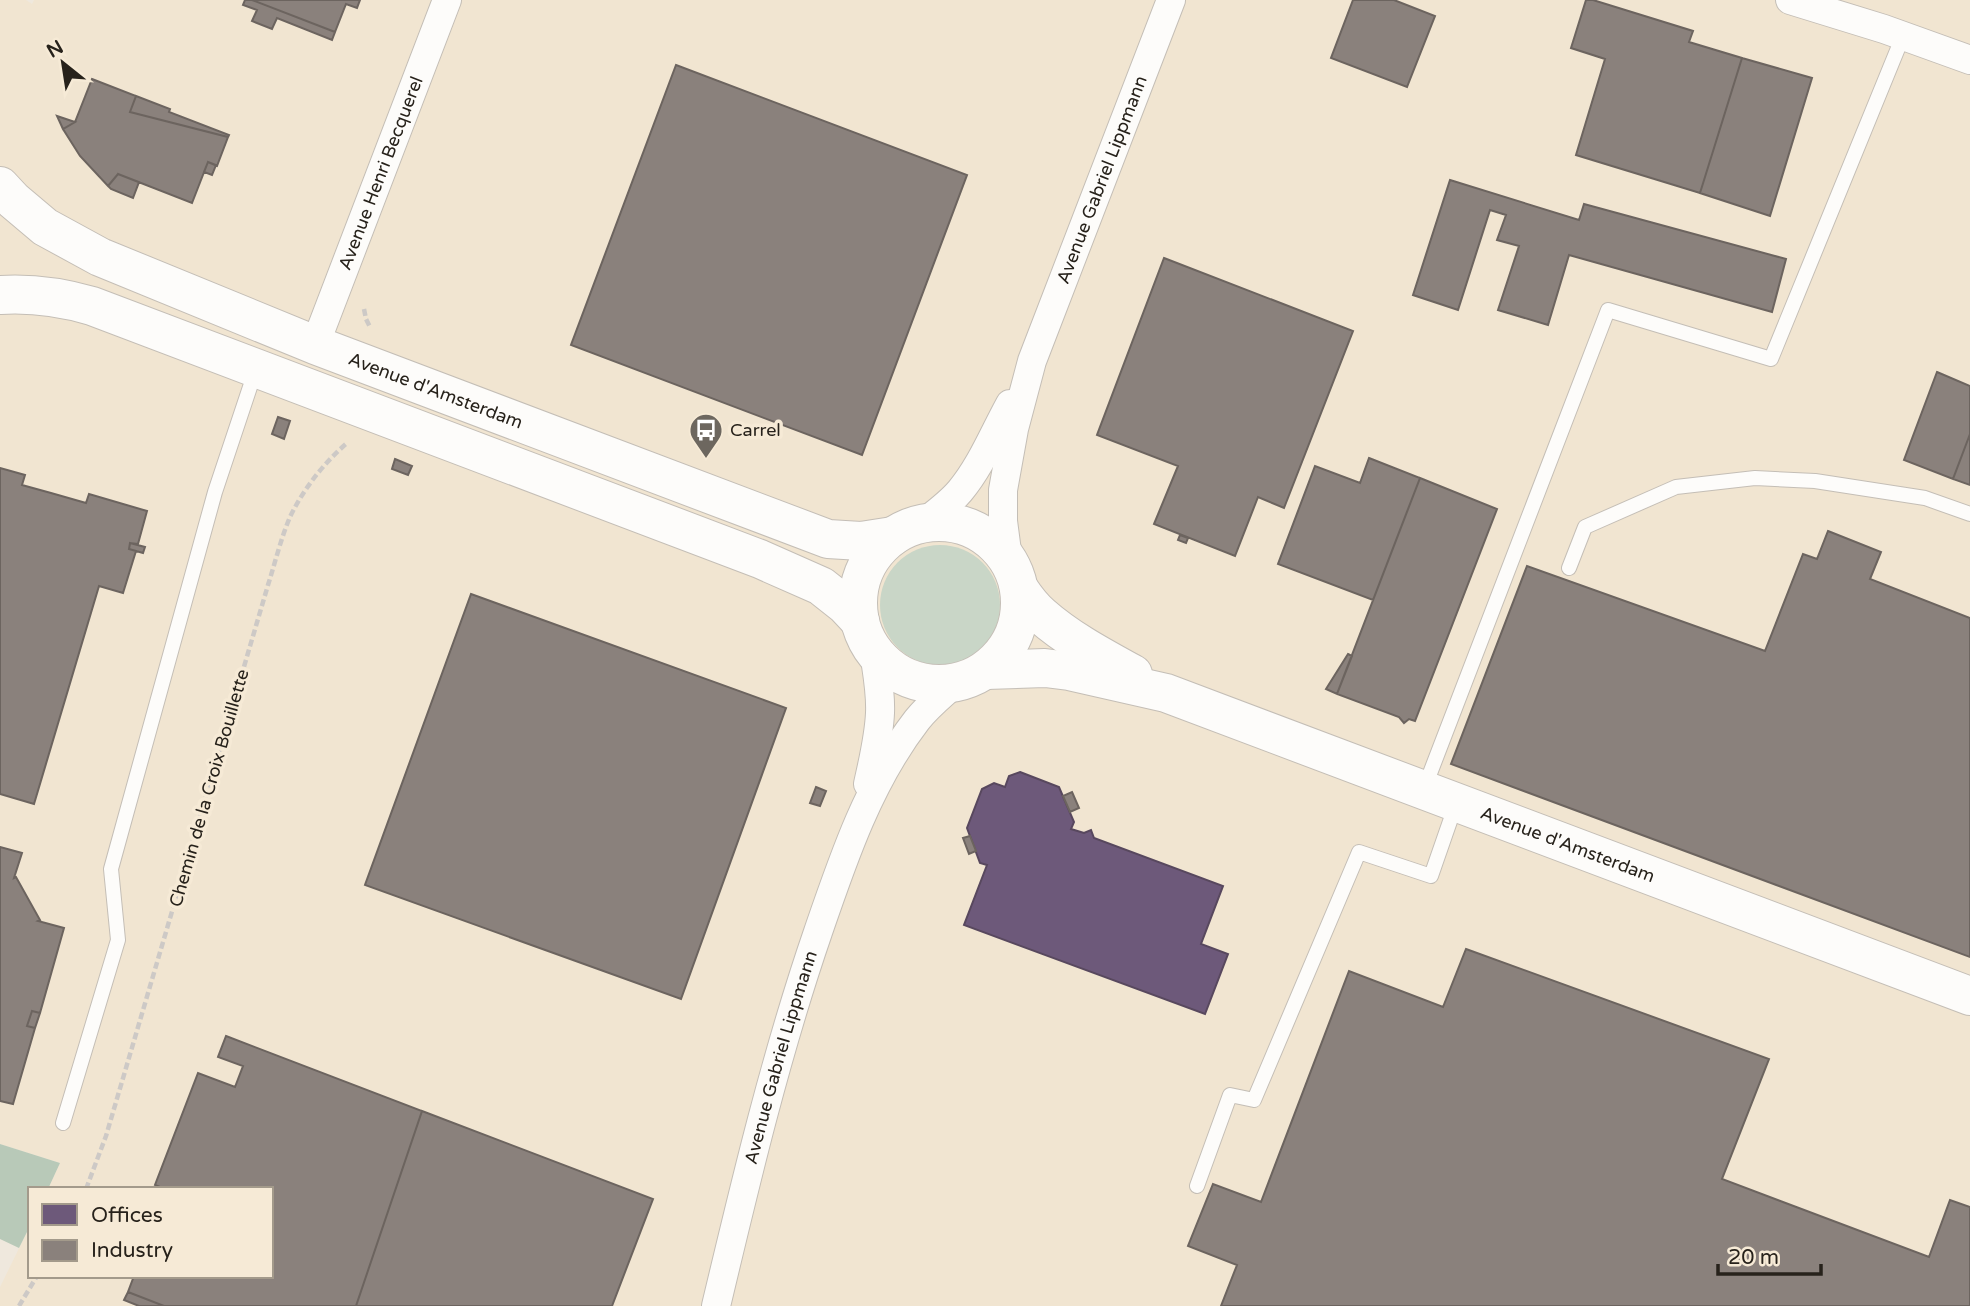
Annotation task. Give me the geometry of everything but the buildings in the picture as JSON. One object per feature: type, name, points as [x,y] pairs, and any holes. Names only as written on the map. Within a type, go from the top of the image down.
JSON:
[{"type":"street","name":"Avenue Henri Becquerel","points":[[314,345],[447,0]]},
{"type":"street","name":"Avenue Gabriel Lippmann","points":[[1014,575],[1003,521],[1003,491],[1014,429],[1032,361],[1171,0]]},
{"type":"street","points":[[1790,0],[1970,60]]},
{"type":"street","name":"Avenue d'Amsterdam","points":[[0,186],[45,227],[100,257],[314,345],[828,539],[861,541],[908,530]]},
{"type":"street","points":[[0,295],[42,295],[92,306],[783,568],[821,586],[845,605],[867,637],[890,668],[910,679],[932,684],[970,677],[1001,656],[1012,639],[1019,620],[1021,600],[1014,575],[992,541],[970,528],[946,522],[908,530],[877,550],[865,568],[859,589],[858,611],[867,637]]},
{"type":"street","name":"Avenue Gabriel Lippmann","points":[[908,530],[951,501],[968,481],[1032,361]]},
{"type":"street","name":"Avenue d'Amsterdam","points":[[1014,575],[1032,606],[1047,620],[1166,693]]},
{"type":"street","name":"Avenue Gabriel Lippmann","points":[[862,814],[880,715],[879,683],[867,637]]},
{"type":"street","name":"Avenue d'Amsterdam","points":[[970,677],[1045,668],[1112,679],[1166,693],[1970,996]]},
{"type":"street","name":"Avenue Gabriel Lippmann","points":[[716,1306],[763,1111],[782,1045],[836,879],[862,814],[907,734],[928,708],[970,677]]},
{"type":"lane","points":[[1197,1186],[1230,1095],[1254,1100],[1359,852],[1431,876],[1440,796],[1608,310],[1770,359],[1903,36]]},
{"type":"lane","points":[[63,1123],[118,940],[111,869],[215,492],[257,368]]},
{"type":"lane","points":[[1569,568],[1586,527],[1676,486],[1755,478],[1815,481],[1924,498],[1970,514]]},
{"type":"path","points":[[364,304],[366,319],[373,332]]},
{"type":"path","name":"Chemin de la Croix Bouillette","points":[[87,1187],[106,1136],[290,517],[308,486],[330,458],[378,413]]},
{"type":"path","points":[[19,1306],[36,1278]]},
{"type":"shaded area","points":[[0,0],[26,0],[32,4],[34,0],[1970,0],[1970,1306],[0,1306],[0,1287],[28,1230],[28,1278],[273,1278],[273,1187],[49,1187],[60,1163],[0,1144]]},
{"type":"green space","points":[[940,545],[963,550],[982,563],[995,582],[1000,605],[995,628],[982,647],[963,660],[940,665],[917,660],[898,647],[885,628],[880,605],[885,582],[898,563],[917,550]]},
{"type":"green space","points":[[0,1144],[60,1163],[49,1187],[28,1187],[28,1230],[19,1248],[0,1239]]},
{"type":"place","name":"Carrel","points":[[706,460]]}]
